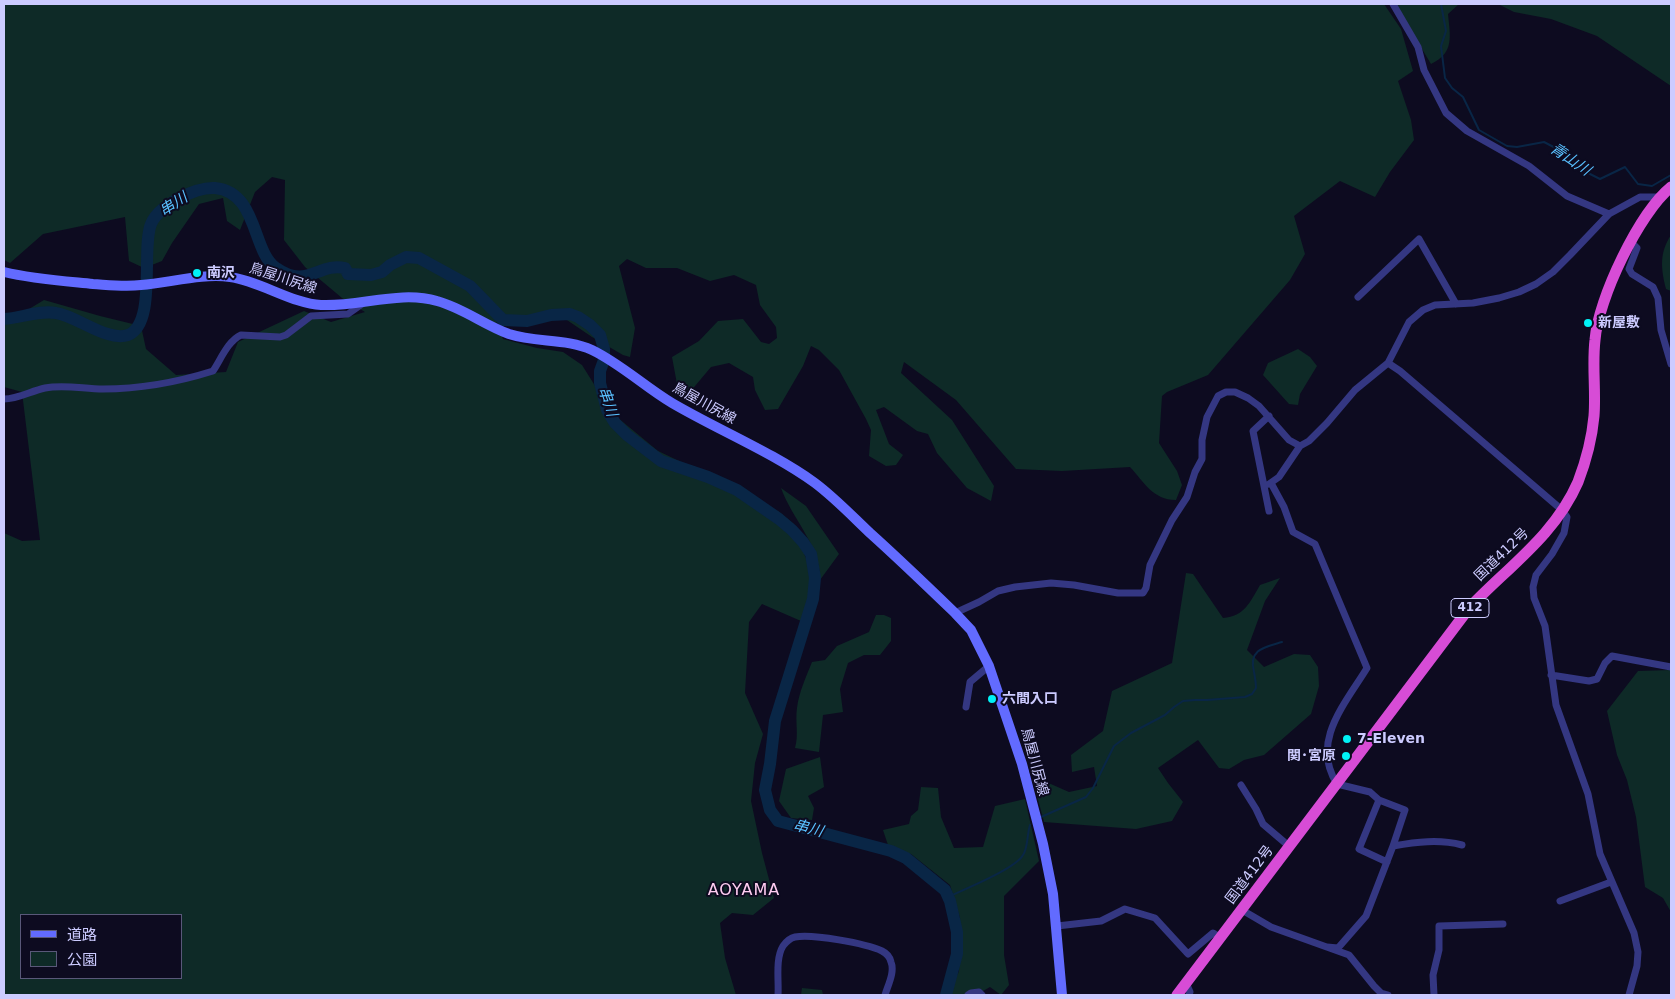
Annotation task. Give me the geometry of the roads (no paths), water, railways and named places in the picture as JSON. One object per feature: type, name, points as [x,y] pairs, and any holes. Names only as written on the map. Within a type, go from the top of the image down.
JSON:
[{"type":"highway","name":"国道412号","points":[[1177,995],[1470,608],[1539,541],[1562,510],[1578,482],[1591,434],[1594,414],[1594,341],[1597,324],[1613,278],[1643,219],[1660,197],[1671,187]]},
{"type":"main road","name":"鳥屋川尻線","points":[[4,272],[56,281],[140,286],[212,276],[230,277],[253,283],[307,303],[319,305],[411,297],[435,300],[457,308],[510,334],[541,340],[568,342],[591,350],[687,412],[782,462],[815,483],[955,613],[970,630],[989,666],[1022,764],[1043,844],[1053,894],[1062,995]]},
{"type":"street","points":[[1393,4],[1418,47],[1424,70],[1446,113],[1467,131],[1529,166],[1567,196],[1609,214]]},
{"type":"street","points":[[1264,486],[1279,477],[1300,446],[1327,423],[1355,390],[1388,363],[1409,322],[1422,310],[1436,305],[1474,303],[1520,292],[1553,272],[1609,214],[1640,197],[1660,197]]},
{"type":"street","points":[[1358,296],[1419,239],[1456,304]]},
{"type":"street","points":[[1632,242],[1637,248],[1629,268],[1632,274],[1653,287],[1658,298],[1661,330],[1671,364]]},
{"type":"street","points":[[4,399],[46,388],[103,389],[154,385],[204,374],[213,371],[236,337],[241,335],[280,337],[286,335],[311,316],[348,314],[365,302]]},
{"type":"street","points":[[1388,363],[1407,376],[1562,510],[1567,517],[1564,533],[1552,554],[1536,575],[1533,587],[1534,598],[1545,626],[1556,705],[1588,794],[1600,854],[1631,925],[1638,952],[1637,966],[1629,995]]},
{"type":"street","points":[[955,613],[998,591],[1015,586],[1051,583],[1118,593],[1143,593],[1146,588],[1150,565],[1168,532],[1172,520],[1187,497],[1195,472],[1202,458],[1202,440],[1211,407],[1218,396],[1226,392],[1235,392],[1259,406],[1289,440],[1300,446]]},
{"type":"street","points":[[1268,416],[1253,431],[1269,512]]},
{"type":"street","points":[[1271,483],[1284,507],[1292,532],[1316,544],[1367,668],[1331,726],[1326,747],[1330,773],[1337,784],[1370,792],[1379,800],[1405,810],[1366,916],[1338,948],[1328,947]]},
{"type":"street","points":[[1551,675],[1589,681],[1597,679],[1605,663],[1612,656],[1671,667]]},
{"type":"street","points":[[966,707],[970,682],[989,666]]},
{"type":"street","points":[[1241,785],[1263,824],[1290,847]]},
{"type":"street","points":[[1379,800],[1359,849],[1387,862]]},
{"type":"street","points":[[1393,846],[1417,842],[1453,842],[1462,844]]},
{"type":"street","points":[[1560,901],[1611,882]]},
{"type":"street","points":[[1057,926],[1102,921],[1125,910],[1155,918],[1188,954],[1213,933],[1221,938]]},
{"type":"street","points":[[1242,910],[1271,927],[1349,954],[1374,986],[1382,993],[1388,995]]},
{"type":"street","points":[[1434,995],[1433,975],[1439,950],[1439,926],[1503,924]]},
{"type":"street","points":[[778,995],[780,953],[788,940],[800,937],[829,938],[884,952],[893,967],[885,995]]},
{"type":"street","points":[[1186,983],[1190,992],[1189,995]]},
{"type":"street","points":[[968,995],[979,992],[982,995]]},
{"type":"waterway","name":"青山川","points":[[1441,4],[1446,31],[1441,46],[1445,78],[1452,88],[1463,97],[1479,130],[1507,146],[1517,147],[1544,142],[1567,154],[1582,170],[1600,179],[1625,167],[1638,184],[1652,186],[1671,175]]},
{"type":"waterway","name":"串川","points":[[4,319],[50,312],[64,315],[111,335],[128,335],[137,328],[142,316],[147,284],[148,235],[153,220],[163,209],[179,198],[206,188],[215,188],[229,192],[239,200],[247,211],[268,260],[276,268],[287,274],[305,276],[336,267],[345,268],[348,274],[371,275],[382,272],[390,265],[406,257],[419,258],[470,286],[503,320],[527,321],[551,315],[570,314],[590,325],[600,335],[604,349],[600,383],[607,410],[615,423],[627,435],[661,461],[708,477],[737,490],[792,530],[811,554],[815,578],[813,599],[775,721],[765,790],[770,810],[778,821],[891,851],[906,858],[945,890],[950,901],[957,932],[957,954],[946,995]]},
{"type":"waterway","points":[[1041,817],[1086,797],[1093,788],[1114,746],[1131,733],[1165,715],[1183,701],[1245,697],[1252,694],[1256,688],[1253,658],[1259,650],[1282,642]]},
{"type":"waterway","points":[[948,897],[989,878],[1018,860],[1026,849],[1030,825]]},
{"type":"place","name":"南沢","points":[[197,273]]},
{"type":"place","name":"新屋敷","points":[[1588,323]]},
{"type":"place","name":"六間入口","points":[[992,699]]},
{"type":"place","name":"7-Eleven","points":[[1347,739]]},
{"type":"place","name":"関･宮原","points":[[1346,756]]},
{"type":"district","name":"AOYAMA","points":[[744,891]]}]
